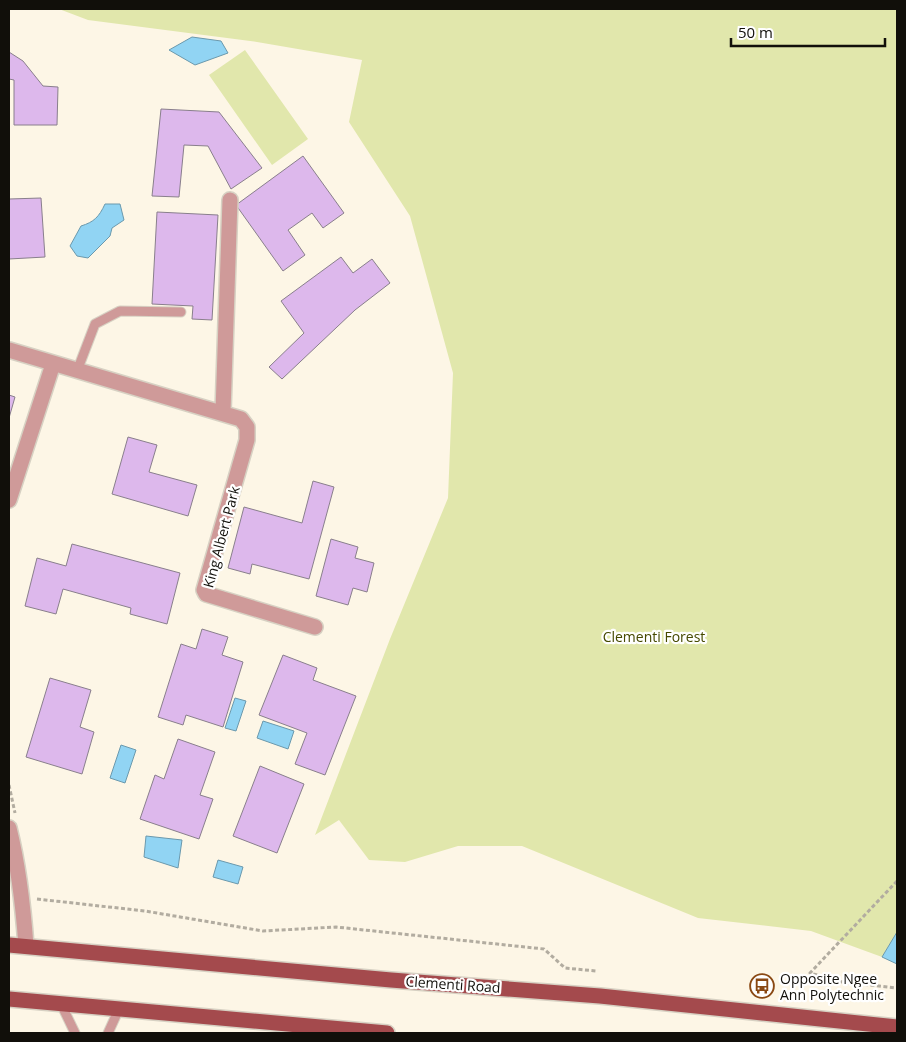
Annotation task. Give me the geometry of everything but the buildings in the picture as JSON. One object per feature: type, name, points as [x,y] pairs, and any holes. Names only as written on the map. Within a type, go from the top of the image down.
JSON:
[{"type":"main road","name":"Clementi Road","points":[[9,945],[391,980],[600,996],[897,1027]]},
{"type":"main road","points":[[9,999],[387,1033]]},
{"type":"main road","points":[[820,1018],[836,1033]]},
{"type":"street","points":[[223,412],[230,200]]},
{"type":"street","name":"King Albert Park","points":[[9,350],[223,412],[241,419],[247,428],[247,440],[204,590],[206,594],[315,627]]},
{"type":"street","points":[[9,500],[53,364]]},
{"type":"street","points":[[9,828],[23,898],[26,946]]},
{"type":"lane","points":[[77,371],[95,324],[120,311],[180,312]]},
{"type":"lane","points":[[61,1004],[75,1033]]},
{"type":"lane","points":[[108,1033],[119,1009]]},
{"type":"path","points":[[897,881],[810,973],[842,982],[897,988]]},
{"type":"path","points":[[23,898],[146,910],[263,931],[336,927],[544,949],[565,968],[596,971]]},
{"type":"green space","name":"Clementi Forest","points":[[59,9],[897,9],[897,932],[882,957],[811,931],[698,918],[522,846],[458,846],[405,862],[369,860],[339,820],[315,835],[390,639],[448,498],[453,373],[410,216],[349,122],[362,60],[257,42],[88,20]]},
{"type":"green space","points":[[245,50],[308,139],[272,165],[209,75]]},
{"type":"water","points":[[192,37],[221,41],[228,53],[195,65],[169,50]]},
{"type":"water","points":[[105,204],[120,204],[124,220],[112,228],[110,236],[88,258],[77,256],[70,246],[81,226],[96,218]]},
{"type":"water","points":[[235,698],[246,701],[236,731],[225,728]]},
{"type":"water","points":[[263,721],[294,731],[288,749],[257,738]]},
{"type":"water","points":[[121,745],[136,750],[125,783],[110,778]]},
{"type":"water","points":[[146,836],[182,840],[178,868],[144,857]]},
{"type":"water","points":[[218,860],[243,867],[238,884],[213,877]]},
{"type":"water","points":[[897,932],[897,964],[882,957]]},
{"type":"place","name":"Opposite Ngee Ann Polytechnic","points":[[762,986]]}]
